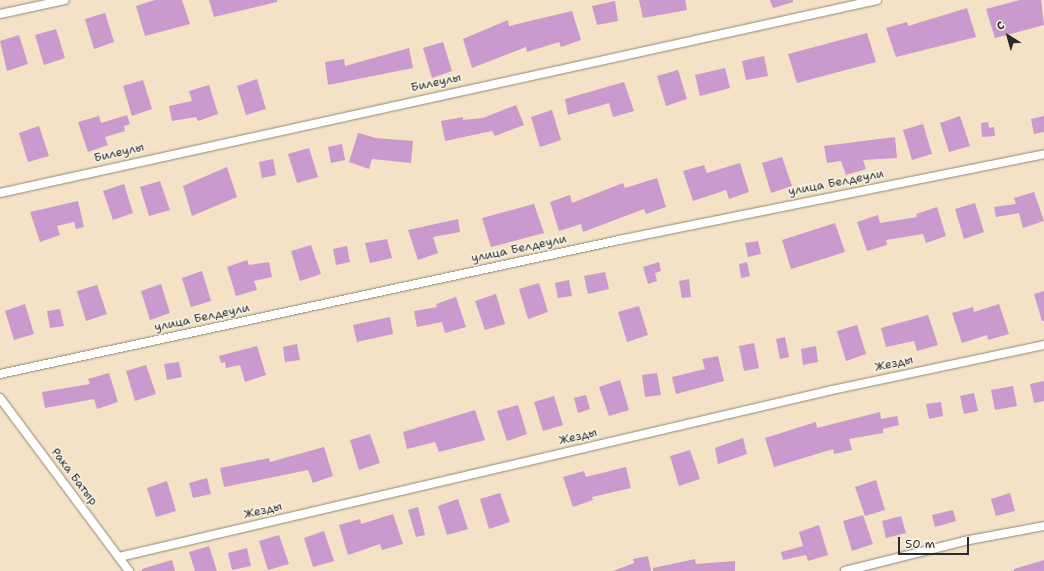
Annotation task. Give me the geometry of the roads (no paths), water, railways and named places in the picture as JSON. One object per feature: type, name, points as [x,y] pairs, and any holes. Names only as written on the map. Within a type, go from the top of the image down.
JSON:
[{"type":"street","points":[[0,14],[65,0]]},
{"type":"street","name":"Билеулы","points":[[0,193],[877,0]]},
{"type":"street","name":"улица Белдеули","points":[[0,374],[611,241],[1044,154]]},
{"type":"street","name":"Жезды","points":[[119,557],[832,390],[1044,345]]},
{"type":"street","name":"Рака Батыр","points":[[0,398],[129,571]]},
{"type":"street","points":[[845,571],[964,541],[1044,526]]}]
